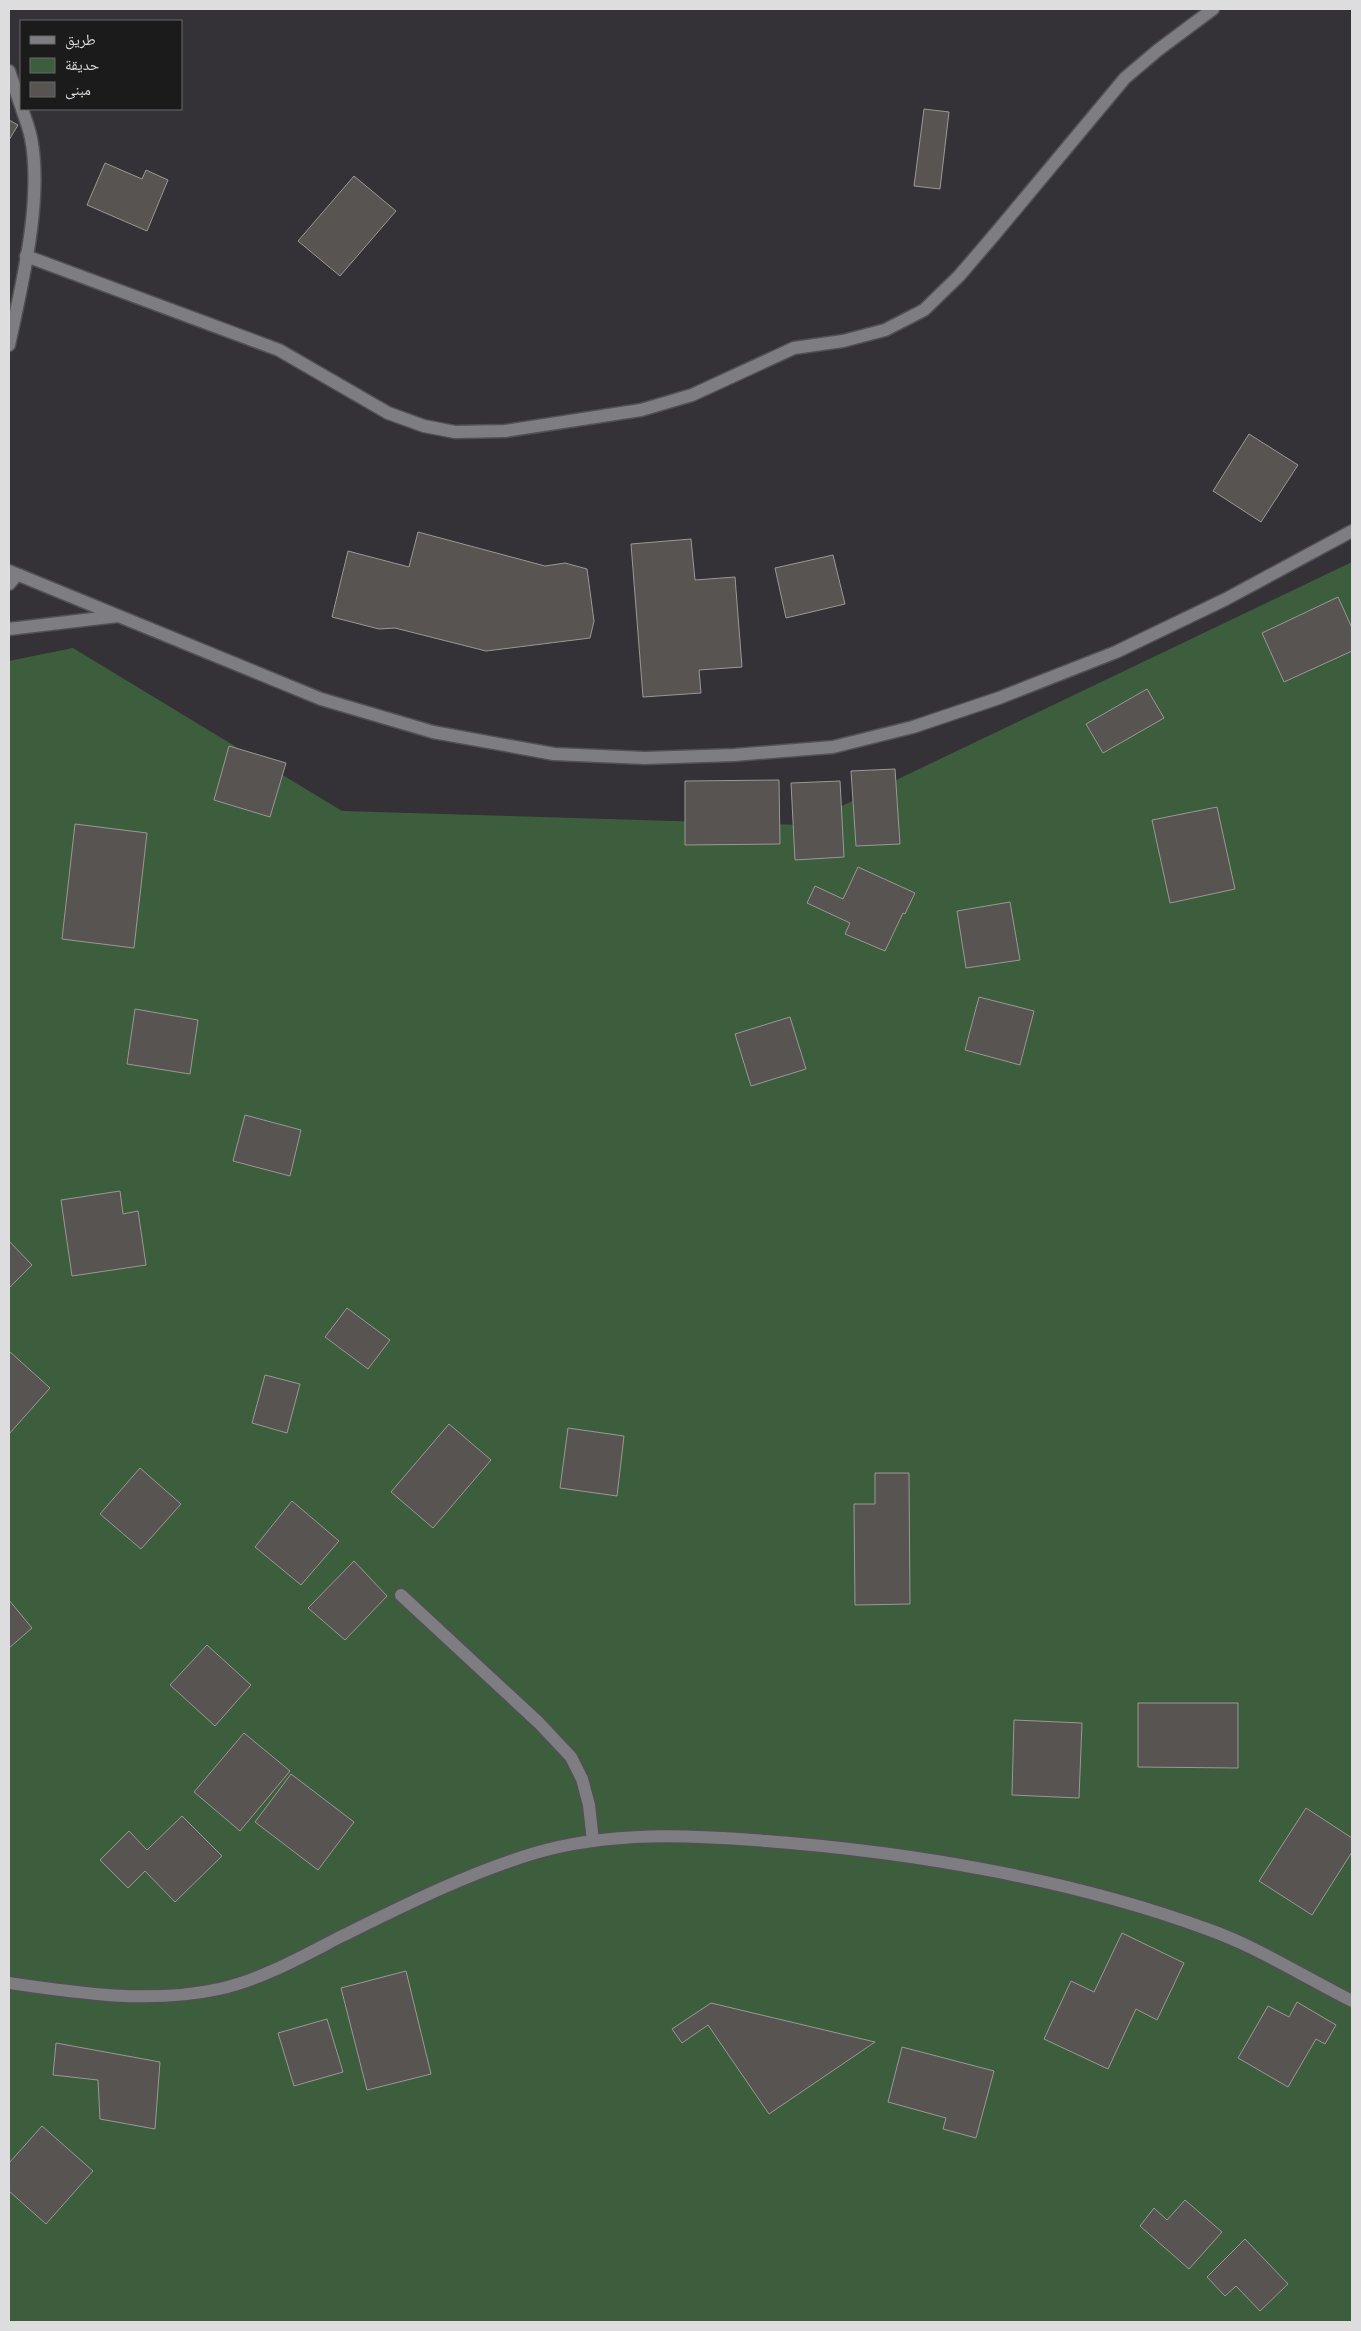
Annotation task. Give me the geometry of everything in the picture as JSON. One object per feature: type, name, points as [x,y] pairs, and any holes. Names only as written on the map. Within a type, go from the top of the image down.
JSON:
[{"type":"street","points":[[26,256],[279,350],[388,413],[424,426],[455,432],[505,431],[641,410],[692,395],[794,348],[843,341],[886,330],[924,310],[959,276],[1125,78],[1158,50],[1213,9]]},
{"type":"street","points":[[9,71],[20,102]]},
{"type":"street","points":[[9,345],[26,256],[35,189],[31,138],[23,110]]},
{"type":"street","points":[[12,577],[119,616],[321,699],[433,732],[554,754],[645,758],[734,755],[833,746],[913,727],[999,698],[1124,648],[1226,599],[1352,531]]},
{"type":"street","points":[[9,628],[119,616]]},
{"type":"street","points":[[401,1594],[539,1723],[571,1757],[582,1779],[589,1805],[593,1841]]},
{"type":"street","points":[[9,1983],[79,1993],[153,1996],[219,1989],[266,1973],[475,1873],[538,1852],[593,1841],[656,1836],[726,1838],[810,1844],[918,1858],[1028,1879],[1137,1904],[1211,1930],[1275,1959],[1352,2001]]},
{"type":"green space","points":[[1352,562],[1352,2322],[9,2322],[9,661],[73,648],[342,811],[802,825]]},
{"type":"building","points":[[924,109],[949,112],[940,189],[914,186]]},
{"type":"building","points":[[9,120],[18,125],[9,140]]},
{"type":"building","points":[[105,163],[142,179],[146,170],[168,180],[147,231],[87,205]]},
{"type":"building","points":[[354,176],[396,211],[340,276],[298,241]]},
{"type":"building","points":[[1249,434],[1298,465],[1261,522],[1213,491]]},
{"type":"building","points":[[418,532],[545,566],[565,563],[587,569],[594,621],[590,638],[486,651],[395,628],[379,629],[332,617],[348,551],[409,567]]},
{"type":"building","points":[[691,539],[695,580],[735,577],[742,667],[699,670],[701,693],[643,697],[631,544]]},
{"type":"building","points":[[833,555],[845,604],[786,618],[775,568]]},
{"type":"building","points":[[1338,597],[1352,628],[1352,651],[1284,682],[1262,633]]},
{"type":"building","points":[[1147,689],[1164,718],[1103,753],[1086,724]]},
{"type":"building","points":[[229,746],[286,763],[270,817],[214,800]]},
{"type":"building","points":[[895,769],[900,844],[856,846],[851,771]]},
{"type":"building","points":[[779,780],[780,844],[685,845],[685,781]]},
{"type":"building","points":[[840,781],[844,857],[795,860],[791,783]]},
{"type":"building","points":[[1217,807],[1235,889],[1170,903],[1152,820]]},
{"type":"building","points":[[75,824],[147,833],[134,948],[62,939]]},
{"type":"building","points":[[858,867],[915,893],[885,951],[845,934],[850,923],[807,903],[815,886],[843,899]]},
{"type":"building","points":[[1010,902],[1020,960],[966,968],[957,911]]},
{"type":"building","points":[[979,997],[1034,1011],[1020,1065],[965,1050]]},
{"type":"building","points":[[135,1009],[198,1020],[190,1074],[127,1064]]},
{"type":"building","points":[[790,1017],[806,1069],[751,1086],[735,1034]]},
{"type":"building","points":[[245,1115],[301,1130],[290,1176],[233,1161]]},
{"type":"building","points":[[120,1191],[123,1214],[138,1211],[146,1265],[72,1276],[61,1200]]},
{"type":"building","points":[[9,1241],[32,1265],[9,1288]]},
{"type":"building","points":[[347,1308],[390,1340],[368,1369],[325,1337]]},
{"type":"building","points":[[9,1351],[50,1388],[9,1434]]},
{"type":"building","points":[[265,1375],[300,1384],[287,1433],[252,1423]]},
{"type":"building","points":[[449,1424],[491,1460],[433,1528],[391,1492]]},
{"type":"building","points":[[568,1428],[624,1436],[617,1496],[560,1488]]},
{"type":"building","points":[[140,1468],[181,1504],[141,1549],[100,1514]]},
{"type":"building","points":[[875,1473],[909,1473],[910,1604],[855,1605],[854,1504],[875,1504]]},
{"type":"building","points":[[292,1501],[339,1541],[301,1585],[255,1547]]},
{"type":"building","points":[[354,1561],[387,1596],[345,1640],[308,1608]]},
{"type":"building","points":[[9,1600],[32,1628],[9,1648]]},
{"type":"building","points":[[207,1645],[251,1685],[215,1726],[170,1685]]},
{"type":"building","points":[[1138,1703],[1238,1703],[1238,1768],[1138,1767]]},
{"type":"building","points":[[1014,1720],[1082,1723],[1079,1798],[1012,1795]]},
{"type":"building","points":[[244,1733],[290,1771],[240,1831],[194,1792]]},
{"type":"building","points":[[291,1774],[354,1822],[318,1870],[255,1822]]},
{"type":"building","points":[[1306,1808],[1352,1838],[1352,1852],[1312,1915],[1259,1881]]},
{"type":"building","points":[[182,1816],[222,1856],[175,1902],[145,1871],[128,1888],[100,1860],[129,1831],[147,1850]]},
{"type":"building","points":[[1122,1933],[1184,1963],[1157,2020],[1136,2009],[1108,2069],[1044,2039],[1071,1981],[1094,1992]]},
{"type":"building","points":[[406,1971],[431,2074],[367,2090],[341,1988]]},
{"type":"building","points":[[1297,2002],[1336,2025],[1325,2044],[1316,2039],[1288,2087],[1238,2058],[1268,2006],[1289,2017]]},
{"type":"building","points":[[711,2003],[875,2042],[769,2114],[708,2025],[682,2043],[672,2029]]},
{"type":"building","points":[[327,2019],[343,2072],[294,2086],[278,2033]]},
{"type":"building","points":[[56,2043],[160,2062],[155,2129],[100,2119],[98,2080],[53,2075]]},
{"type":"building","points":[[902,2047],[994,2071],[976,2138],[943,2129],[946,2118],[888,2102]]},
{"type":"building","points":[[42,2126],[93,2171],[46,2224],[9,2191],[9,2163]]},
{"type":"building","points":[[1185,2200],[1222,2232],[1189,2269],[1140,2226],[1154,2208],[1167,2220]]},
{"type":"building","points":[[1245,2239],[1288,2284],[1260,2311],[1236,2286],[1225,2296],[1207,2277]]}]
